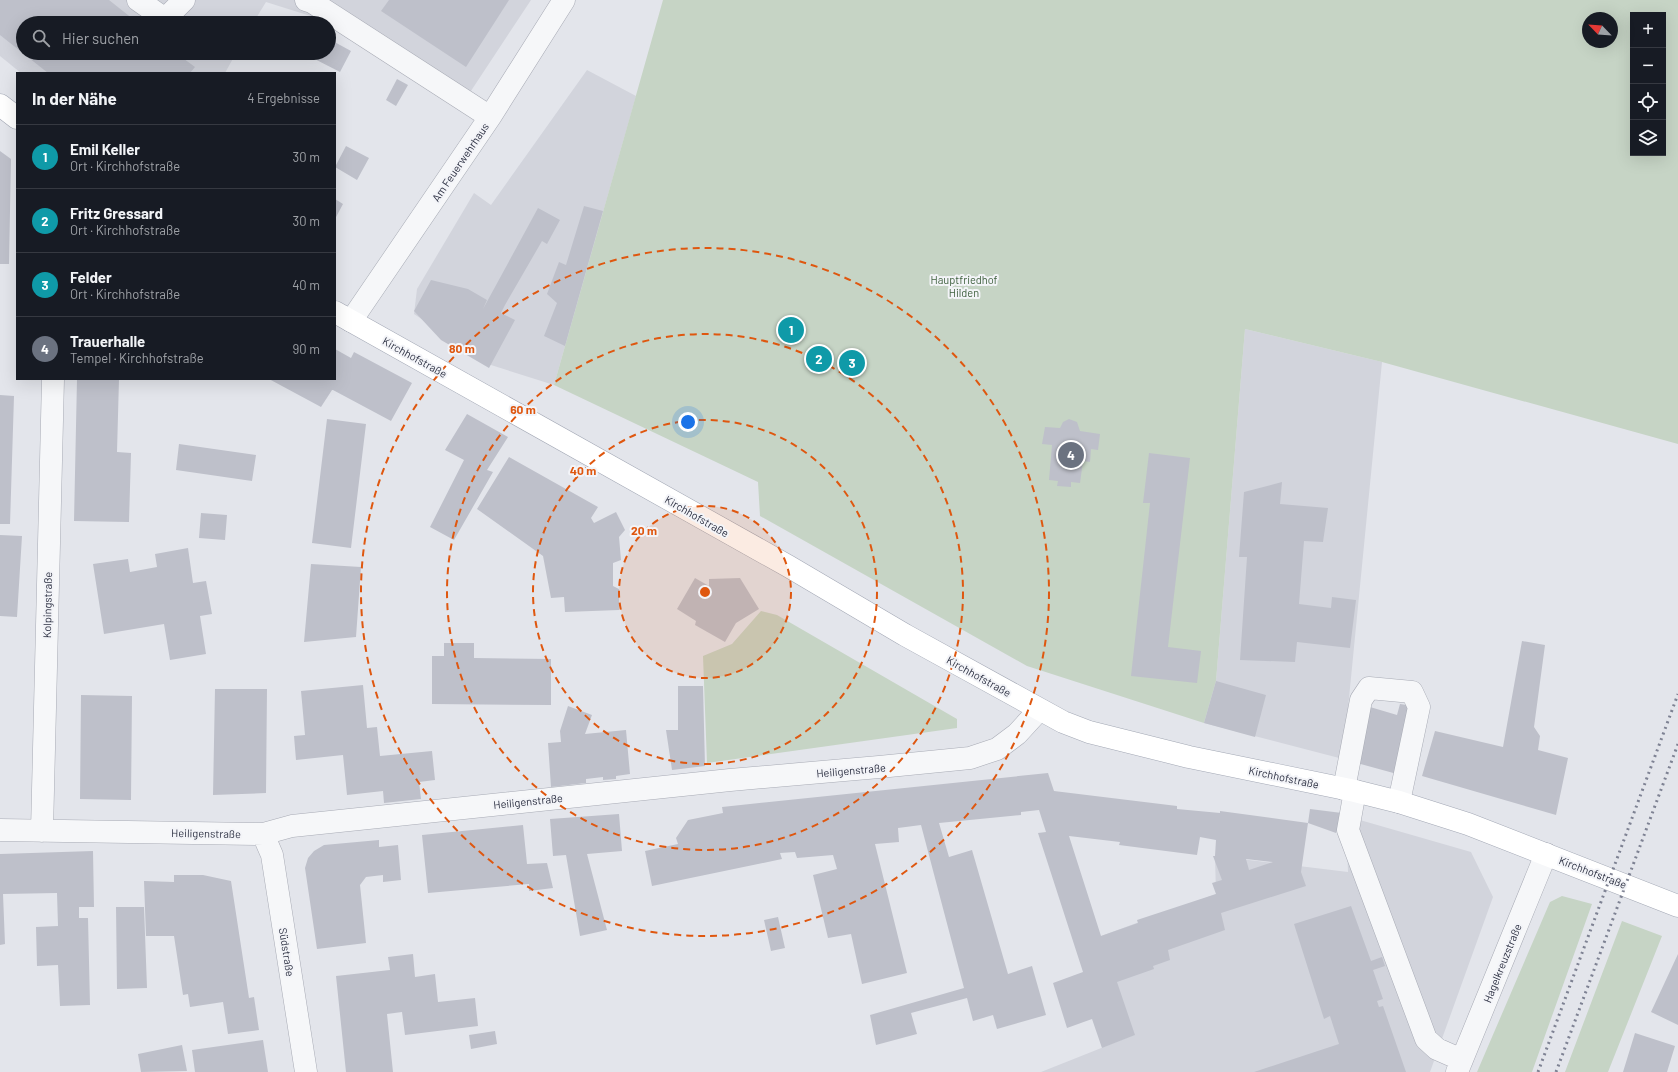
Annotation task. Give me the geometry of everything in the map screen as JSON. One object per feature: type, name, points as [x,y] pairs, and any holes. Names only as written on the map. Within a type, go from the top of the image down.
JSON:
[{"type":"main road","points":[[0,105],[16,117]]},
{"type":"main road","name":"Kirchhofstraße","points":[[343,316],[788,566],[1039,710],[1063,722],[1089,732],[1189,757],[1349,790],[1399,802],[1468,824],[1678,906]]},
{"type":"street","points":[[138,0],[161,16]]},
{"type":"street","points":[[168,16],[184,0]]},
{"type":"street","points":[[306,0],[334,7],[490,117]]},
{"type":"street","name":"Am Feuerwehrhaus","points":[[343,316],[490,117],[564,0]]},
{"type":"street","name":"Kolpingstraße","points":[[42,831],[53,380]]},
{"type":"street","points":[[1399,802],[1419,707],[1412,692],[1369,688],[1361,700],[1349,790],[1348,830],[1426,1039],[1460,1066]]},
{"type":"street","name":"Heiligenstraße","points":[[0,830],[263,834],[298,825],[722,781],[879,768],[970,758],[997,749],[1017,734],[1039,710]]},
{"type":"street","name":"Südstraße","points":[[263,834],[272,855],[306,1072]]},
{"type":"street","name":"Hagelkreuzstraße","points":[[1460,1066],[1546,854]]},
{"type":"shaded area","points":[[0,0],[531,0],[463,103],[336,28],[336,16],[310,16],[266,2],[257,16],[16,16],[16,60],[232,60],[226,72],[20,72],[0,56]]},
{"type":"shaded area","points":[[587,70],[636,96],[554,385],[491,365],[414,314],[417,289],[474,193],[491,205]]},
{"type":"shaded area","points":[[1245,329],[1382,362],[1343,759],[1204,723],[1216,681]]},
{"type":"shaded area","points":[[1346,816],[1471,852],[1493,897],[1430,1072],[1041,1072],[1134,1035],[1101,936],[1216,894],[1215,856],[1348,872]]},
{"type":"green space","name":"Hauptfriedhof Hilden","points":[[663,0],[1678,0],[1678,444],[1382,362],[1245,329],[1216,681],[1204,723],[1027,666],[760,516],[758,482],[554,385]]},
{"type":"green space","points":[[761,611],[777,615],[957,719],[957,728],[707,763],[703,656],[732,644]]},
{"type":"green space","points":[[1562,896],[1592,904],[1532,1072],[1477,1072],[1550,902]]},
{"type":"green space","points":[[1622,921],[1662,936],[1608,1072],[1565,1072]]},
{"type":"building","points":[[0,0],[109,0],[129,16],[16,16],[16,48],[0,35]]},
{"type":"building","points":[[389,0],[509,0],[466,67],[381,11]]},
{"type":"building","points":[[336,43],[351,51],[340,72],[317,60],[336,60]]},
{"type":"building","points":[[32,60],[186,60],[195,67],[191,72],[47,72]]},
{"type":"building","points":[[397,79],[408,85],[396,106],[386,100]]},
{"type":"building","points":[[346,146],[369,158],[357,180],[336,168]]},
{"type":"building","points":[[0,151],[11,159],[9,264],[0,264]]},
{"type":"building","points":[[336,200],[343,204],[336,217]]},
{"type":"building","points":[[584,206],[603,211],[565,346],[544,336],[557,303],[547,294],[559,262],[566,265]]},
{"type":"building","points":[[538,208],[560,220],[547,244],[542,241],[501,313],[515,320],[489,368],[441,340],[414,311],[431,280],[468,289],[487,300],[483,309]]},
{"type":"building","points":[[336,350],[351,358],[354,352],[412,383],[391,421],[333,390],[321,407],[271,380],[336,380]]},
{"type":"building","points":[[77,380],[119,380],[117,452],[131,453],[129,522],[74,521]]},
{"type":"building","points":[[0,395],[14,396],[10,524],[0,524]]},
{"type":"building","points":[[467,414],[508,437],[487,470],[493,472],[454,540],[430,527],[464,460],[445,450]]},
{"type":"building","points":[[327,419],[366,424],[351,548],[312,543]]},
{"type":"building","points":[[1069,419],[1077,422],[1080,431],[1100,434],[1098,450],[1091,449],[1090,462],[1083,461],[1080,483],[1071,482],[1071,487],[1057,486],[1058,481],[1049,480],[1052,445],[1042,444],[1045,427],[1060,428],[1063,422]]},
{"type":"building","points":[[179,444],[256,455],[252,481],[176,470]]},
{"type":"building","points":[[1149,453],[1190,458],[1168,647],[1201,651],[1197,683],[1131,676],[1150,503],[1143,503]]},
{"type":"building","points":[[509,457],[598,507],[591,518],[594,523],[616,512],[625,530],[619,537],[621,560],[613,563],[613,586],[619,589],[619,610],[565,612],[564,597],[551,598],[543,556],[477,509]]},
{"type":"building","points":[[1282,482],[1280,504],[1328,508],[1323,542],[1304,541],[1299,604],[1331,608],[1332,597],[1356,600],[1350,648],[1297,642],[1295,662],[1240,660],[1247,557],[1239,557],[1244,492]]},
{"type":"building","points":[[201,513],[227,515],[225,540],[199,538]]},
{"type":"building","points":[[0,535],[22,536],[17,617],[0,616]]},
{"type":"building","points":[[188,548],[193,583],[206,581],[212,614],[200,616],[206,654],[170,660],[164,624],[104,634],[93,564],[128,559],[130,572],[157,567],[155,554]]},
{"type":"building","points":[[311,564],[361,567],[356,637],[304,642]]},
{"type":"building","points":[[695,578],[709,586],[709,579],[740,578],[759,609],[736,623],[725,642],[695,625],[696,621],[677,609]]},
{"type":"building","points":[[1522,641],[1545,645],[1534,727],[1540,736],[1538,750],[1568,758],[1556,815],[1422,776],[1435,731],[1503,747]]},
{"type":"building","points":[[444,643],[474,643],[474,658],[551,659],[551,705],[432,704],[432,656],[444,656]]},
{"type":"building","points":[[1216,681],[1266,695],[1255,737],[1204,723]]},
{"type":"building","points":[[363,685],[367,728],[377,727],[380,756],[432,751],[435,780],[419,782],[421,799],[384,803],[383,791],[347,795],[343,755],[296,760],[294,736],[305,735],[301,691]]},
{"type":"building","points":[[678,686],[703,686],[705,766],[672,770],[666,730],[678,730]]},
{"type":"building","points":[[215,689],[267,689],[266,793],[213,795]]},
{"type":"building","points":[[81,695],[132,696],[131,800],[80,799]]},
{"type":"building","points":[[1400,704],[1413,706],[1397,774],[1357,763],[1370,707],[1397,715]]},
{"type":"building","points":[[568,706],[592,715],[585,734],[626,730],[630,774],[616,776],[616,779],[603,780],[603,777],[586,779],[586,783],[551,787],[548,743],[561,742],[560,731]]},
{"type":"building","points":[[1048,773],[1054,791],[1177,806],[1177,809],[1220,813],[1220,811],[1308,823],[1301,872],[1306,886],[1221,913],[1225,930],[1168,950],[1170,960],[1153,966],[1154,969],[1117,982],[1135,1035],[1102,1048],[1092,1019],[1067,1028],[1053,983],[1083,972],[1038,833],[1046,832],[1039,810],[1021,812],[1021,815],[939,823],[949,857],[972,850],[1008,974],[1032,966],[1046,1015],[997,1029],[993,1015],[973,1021],[967,998],[911,1013],[917,1034],[876,1045],[870,1015],[964,988],[921,825],[898,828],[899,842],[875,844],[907,973],[862,984],[851,934],[828,938],[813,875],[837,869],[833,855],[797,858],[795,852],[780,853],[782,859],[652,886],[645,851],[678,844],[676,838],[688,820],[723,813],[722,807]],"holes":[[[1069,836],[1120,842],[1119,845],[1197,855],[1200,837],[1216,840],[1215,856],[1213,856],[1222,880],[1212,883],[1216,894],[1137,920],[1138,923],[1101,936]],[[1246,859],[1273,862],[1249,870]]]},
{"type":"building","points":[[1310,809],[1342,813],[1336,833],[1308,823]]},
{"type":"building","points":[[619,814],[622,851],[587,854],[607,930],[580,936],[566,855],[553,856],[550,819]]},
{"type":"building","points":[[523,825],[527,864],[547,863],[553,888],[529,891],[529,884],[428,893],[422,835]]},
{"type":"building","points":[[379,840],[379,847],[398,845],[401,880],[383,882],[383,875],[366,877],[360,885],[366,943],[317,949],[305,868],[308,858],[314,851],[324,845]]},
{"type":"building","points":[[93,851],[94,907],[79,907],[79,918],[88,918],[90,1005],[60,1006],[58,965],[37,966],[36,927],[58,926],[57,893],[3,894],[5,944],[0,945],[0,854]]},
{"type":"building","points":[[174,875],[203,875],[231,881],[249,998],[254,997],[259,1030],[228,1034],[223,1002],[190,1007],[188,994],[183,995],[174,936],[146,936],[144,881],[174,882]]},
{"type":"building","points":[[1351,906],[1371,961],[1382,957],[1385,966],[1373,970],[1383,999],[1377,1001],[1379,1007],[1383,1006],[1406,1072],[1254,1072],[1339,1044],[1330,1016],[1324,1019],[1294,924]]},
{"type":"building","points":[[116,907],[144,907],[147,988],[117,989]]},
{"type":"building","points":[[778,917],[785,948],[771,951],[764,920]]},
{"type":"building","points":[[413,954],[415,977],[435,974],[438,1002],[475,998],[478,1026],[405,1035],[402,1012],[387,1014],[393,1072],[346,1072],[336,976],[390,970],[388,957]]},
{"type":"building","points":[[1678,954],[1678,1025],[1651,1012]]},
{"type":"building","points":[[495,1031],[497,1044],[471,1049],[469,1035]]},
{"type":"building","points":[[1635,1033],[1675,1046],[1667,1072],[1623,1072]]},
{"type":"building","points":[[263,1040],[268,1072],[195,1072],[192,1050]]},
{"type":"building","points":[[182,1045],[187,1071],[141,1072],[138,1054]]},
{"type":"railway","points":[[1538,1072],[1678,694]]},
{"type":"railway","points":[[1556,1072],[1678,744]]},
{"type":"place","name":"Emil Keller","points":[[791,330]]},
{"type":"place","name":"Fritz Gressard","points":[[819,359]]},
{"type":"place","name":"Felder","points":[[852,363]]},
{"type":"place","name":"Trauerhalle","points":[[1071,455]]}]
